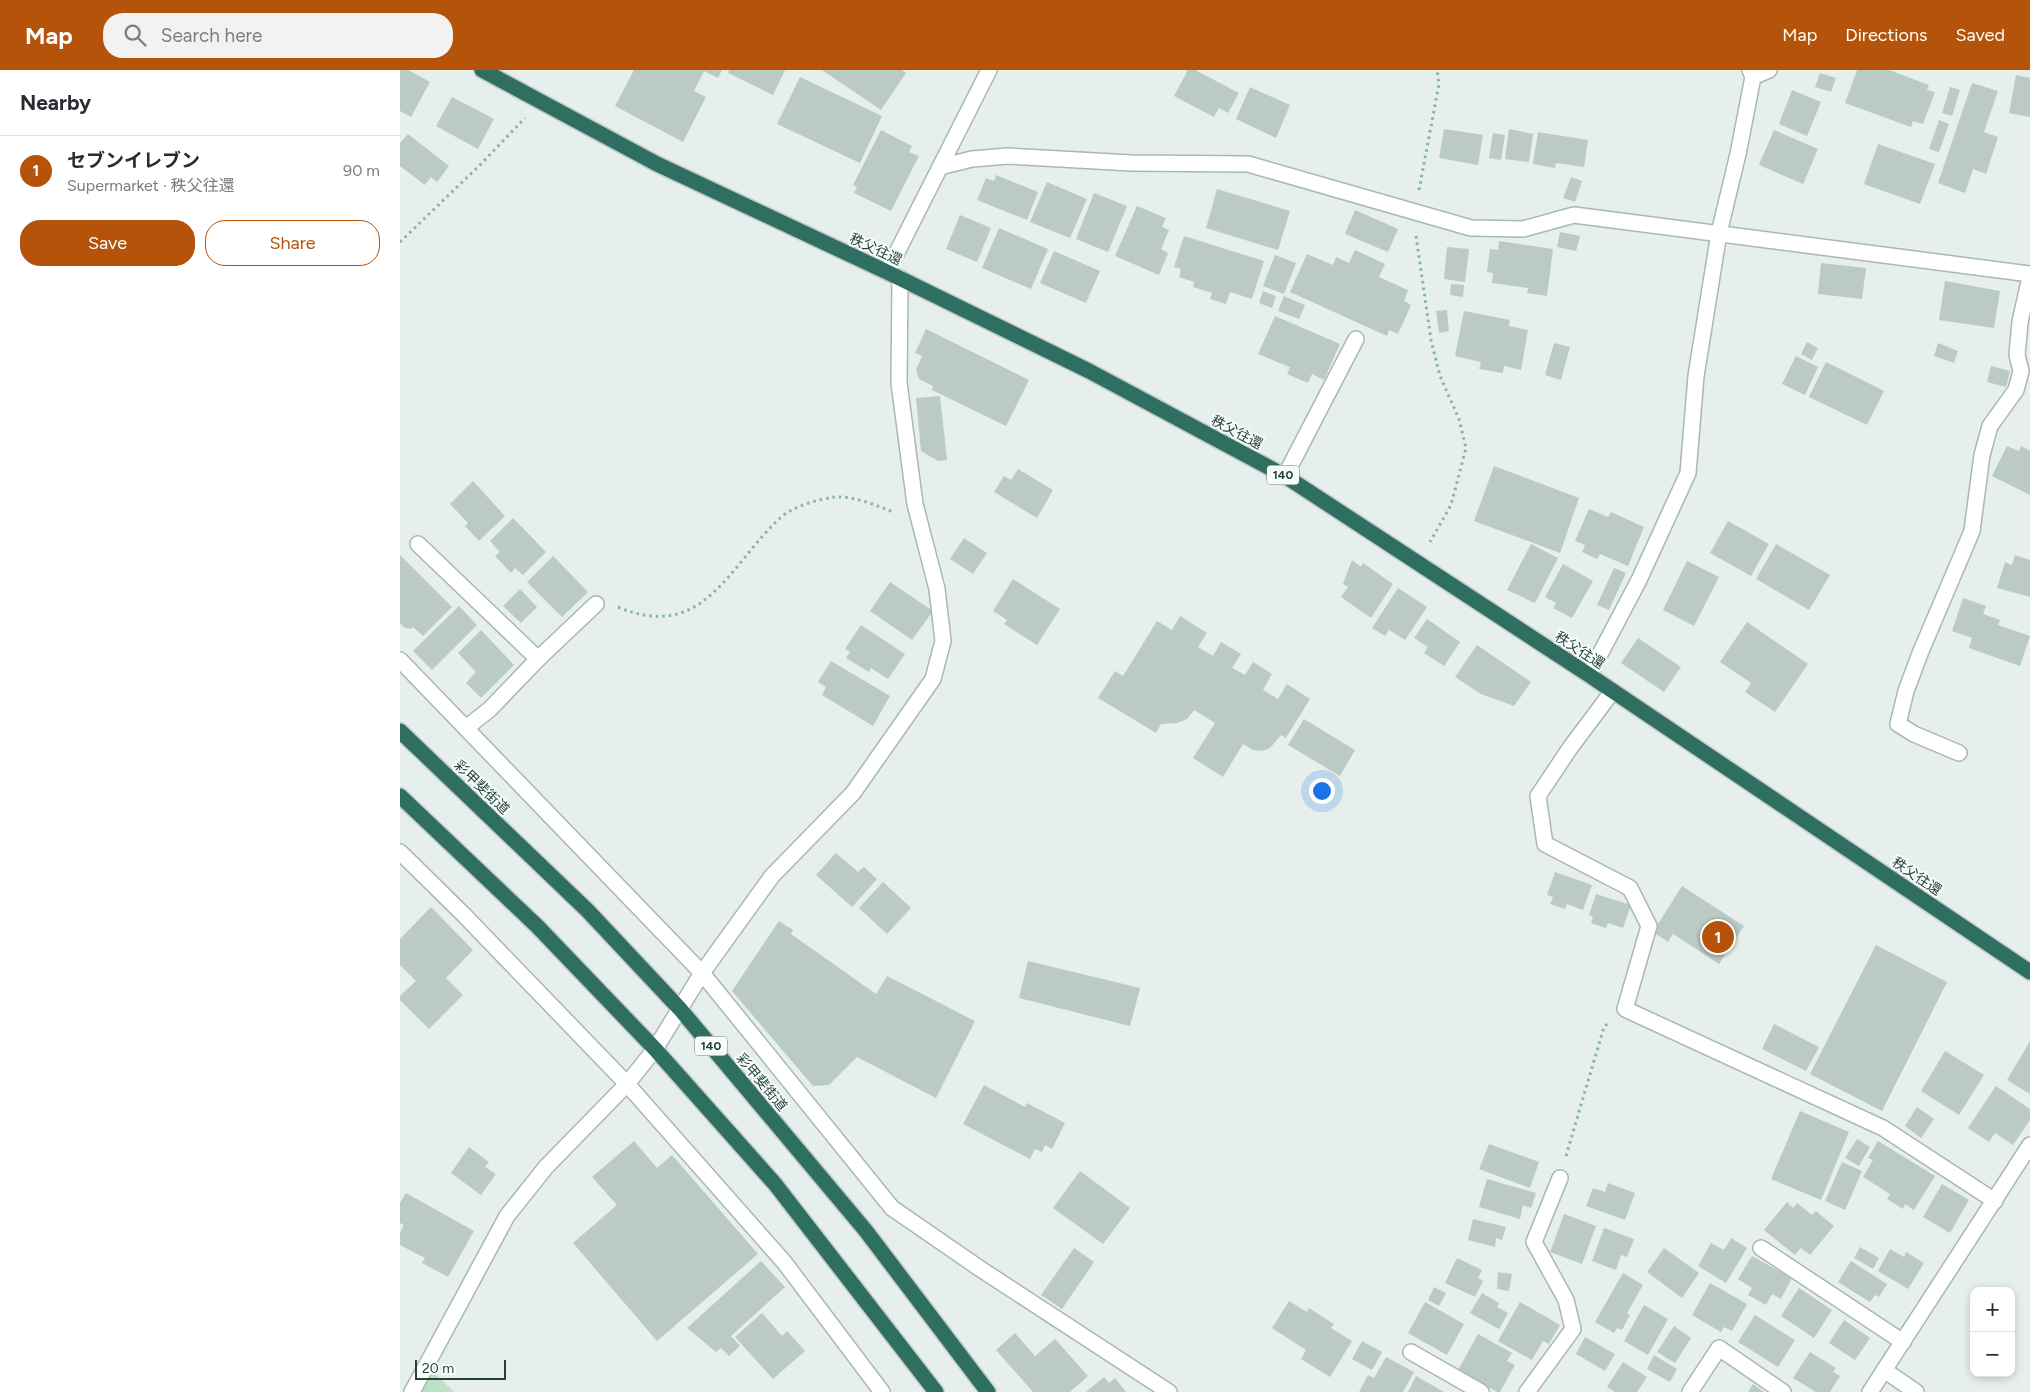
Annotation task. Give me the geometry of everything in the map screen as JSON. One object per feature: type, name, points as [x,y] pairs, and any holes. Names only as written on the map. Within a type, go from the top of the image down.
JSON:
[{"type":"highway","name":"秩父往還","points":[[482,70],[657,164],[894,275],[1088,372],[1285,476],[1589,676],[2030,972]]},
{"type":"highway","name":"彩甲斐街道","points":[[400,731],[588,911],[680,1009],[866,1231],[988,1392]]},
{"type":"highway","points":[[400,796],[537,926],[655,1049],[774,1184],[936,1392]]},
{"type":"street","points":[[412,1392],[507,1216],[546,1167],[627,1084],[655,1049],[702,973],[772,876],[853,793],[933,679],[943,641],[938,589],[916,504],[899,383],[894,275],[940,167],[988,70]]},
{"type":"street","points":[[1589,676],[1640,580],[1688,473],[1696,376],[1719,233],[1738,154],[1752,74],[1769,70]]},
{"type":"street","points":[[940,167],[972,159],[1008,156],[1131,163],[1248,164],[1471,228],[1524,229],[1574,215],[2030,275],[2020,322],[2016,355],[2021,371],[2016,390],[1990,426],[1982,455],[1972,531],[1918,659],[1906,692],[1898,724],[1914,734],[1959,753]]},
{"type":"street","points":[[1285,476],[1356,339]]},
{"type":"street","points":[[418,544],[538,659]]},
{"type":"street","points":[[466,728],[490,709],[538,659],[596,604]]},
{"type":"street","points":[[400,660],[702,973],[892,1208],[979,1268],[1169,1392]]},
{"type":"street","points":[[1612,692],[1570,748],[1538,796],[1545,844],[1630,888],[1649,926],[1625,1009],[1883,1128],[1996,1201]]},
{"type":"street","points":[[400,852],[471,922],[627,1084],[784,1262],[882,1392]]},
{"type":"street","points":[[1870,1392],[1996,1201],[2030,1145]]},
{"type":"street","points":[[1528,1392],[1574,1329],[1566,1300],[1534,1242],[1560,1178]]},
{"type":"street","points":[[1761,1248],[1903,1342]]},
{"type":"street","points":[[1690,1392],[1719,1348],[1783,1392]]},
{"type":"street","points":[[1411,1352],[1480,1392]]},
{"type":"street","points":[[1884,1370],[1916,1392]]},
{"type":"path","points":[[1418,563],[1451,505],[1466,448],[1459,420],[1440,376],[1431,340],[1417,248],[1415,213],[1439,84],[1437,70]]},
{"type":"path","points":[[400,242],[480,165],[541,102]]},
{"type":"path","points":[[596,604],[608,602],[630,612],[655,617],[680,614],[701,605],[780,518],[808,503],[836,497],[862,500],[920,522]]},
{"type":"path","points":[[1560,1178],[1604,1027],[1625,1009]]},
{"type":"green space","points":[[435,1373],[454,1392],[403,1392]]},
{"type":"building","points":[[400,70],[408,70],[430,82],[411,117],[400,111]]},
{"type":"building","points":[[634,70],[722,70],[718,78],[704,71],[694,91],[706,97],[683,142],[615,106]]},
{"type":"building","points":[[729,70],[785,70],[773,95],[728,73]]},
{"type":"building","points":[[822,70],[902,70],[906,73],[881,110]]},
{"type":"building","points":[[1188,70],[1195,70],[1239,93],[1228,113],[1219,108],[1214,117],[1174,96]]},
{"type":"building","points":[[1857,70],[1889,70],[1929,85],[1927,90],[1935,92],[1923,124],[1913,121],[1911,127],[1845,103]]},
{"type":"building","points":[[1820,73],[1836,78],[1831,92],[1815,87]]},
{"type":"building","points":[[2016,75],[2030,78],[2030,117],[2009,113]]},
{"type":"building","points":[[800,77],[882,116],[860,163],[777,124]]},
{"type":"building","points":[[1972,83],[1998,91],[1984,132],[1998,137],[1986,174],[1973,169],[1965,193],[1938,183]]},
{"type":"building","points":[[1250,87],[1290,105],[1276,138],[1236,119]]},
{"type":"building","points":[[1950,87],[1960,90],[1952,116],[1942,113]]},
{"type":"building","points":[[1792,90],[1821,102],[1807,136],[1779,124]]},
{"type":"building","points":[[452,97],[494,119],[478,149],[436,126]]},
{"type":"building","points":[[1939,120],[1949,124],[1939,152],[1929,149]]},
{"type":"building","points":[[1444,129],[1483,135],[1478,165],[1439,158]]},
{"type":"building","points":[[1509,129],[1533,134],[1529,162],[1505,159]]},
{"type":"building","points":[[881,130],[912,146],[909,152],[919,156],[891,211],[854,193],[857,187],[853,185]]},
{"type":"building","points":[[1774,130],[1818,149],[1803,184],[1759,165]]},
{"type":"building","points":[[1538,132],[1588,140],[1584,167],[1556,163],[1555,168],[1533,164]]},
{"type":"building","points":[[1493,133],[1505,135],[1501,160],[1489,158]]},
{"type":"building","points":[[408,134],[449,166],[437,182],[431,177],[425,185],[400,166],[400,143]]},
{"type":"building","points":[[1878,144],[1935,164],[1920,204],[1864,184]]},
{"type":"building","points":[[996,175],[1038,192],[1027,220],[977,200],[986,178],[994,181]]},
{"type":"building","points":[[1571,177],[1582,181],[1575,202],[1563,198]]},
{"type":"building","points":[[1047,182],[1087,199],[1070,238],[1030,222]]},
{"type":"building","points":[[1217,189],[1290,211],[1278,250],[1206,228]]},
{"type":"building","points":[[1094,193],[1127,206],[1108,252],[1076,239]]},
{"type":"building","points":[[1137,206],[1166,218],[1162,227],[1169,230],[1161,249],[1168,253],[1159,275],[1115,256]]},
{"type":"building","points":[[1355,210],[1398,229],[1388,252],[1345,234]]},
{"type":"building","points":[[960,215],[991,228],[977,262],[946,249]]},
{"type":"building","points":[[999,228],[1048,249],[1031,289],[982,268]]},
{"type":"building","points":[[1560,232],[1580,236],[1576,251],[1557,247]]},
{"type":"building","points":[[1184,236],[1264,261],[1252,299],[1230,292],[1226,304],[1210,299],[1212,293],[1193,287],[1194,282],[1179,277],[1181,269],[1174,267]]},
{"type":"building","points":[[1499,241],[1553,249],[1547,296],[1527,293],[1528,288],[1492,283],[1493,273],[1487,272],[1490,249],[1498,250]]},
{"type":"building","points":[[1447,247],[1469,249],[1465,282],[1444,279]]},
{"type":"building","points":[[1355,250],[1385,264],[1379,277],[1408,290],[1404,301],[1411,305],[1398,334],[1389,330],[1387,336],[1290,292],[1307,254],[1333,265],[1336,257],[1349,263]]},
{"type":"building","points":[[1054,251],[1100,271],[1086,303],[1040,283]]},
{"type":"building","points":[[1275,255],[1296,263],[1284,294],[1263,286]]},
{"type":"building","points":[[1821,263],[1866,268],[1862,299],[1818,294]]},
{"type":"building","points":[[1945,281],[2000,291],[1994,328],[1939,320]]},
{"type":"building","points":[[1451,284],[1464,285],[1463,297],[1450,295]]},
{"type":"building","points":[[1263,291],[1276,296],[1272,308],[1259,303]]},
{"type":"building","points":[[1284,296],[1305,305],[1299,319],[1278,311]]},
{"type":"building","points":[[1447,310],[1449,331],[1439,333],[1436,311]]},
{"type":"building","points":[[1464,311],[1510,320],[1509,326],[1528,330],[1521,370],[1504,366],[1503,373],[1479,369],[1481,362],[1455,356]]},
{"type":"building","points":[[1275,316],[1340,344],[1324,380],[1312,374],[1308,383],[1287,374],[1290,367],[1258,354]]},
{"type":"building","points":[[926,329],[1029,380],[1006,426],[932,390],[933,386],[919,379],[916,370],[922,356],[915,353]]},
{"type":"building","points":[[1807,342],[1818,348],[1812,360],[1801,354]]},
{"type":"building","points":[[1554,343],[1570,347],[1561,380],[1545,375]]},
{"type":"building","points":[[1938,343],[1958,351],[1954,363],[1934,356]]},
{"type":"building","points":[[1796,356],[1818,367],[1805,395],[1782,384]]},
{"type":"building","points":[[1826,362],[1884,391],[1867,425],[1809,397]]},
{"type":"building","points":[[1991,366],[2010,371],[2006,387],[1987,382]]},
{"type":"building","points":[[940,396],[947,460],[938,461],[921,451],[916,398]]},
{"type":"building","points":[[2007,446],[2019,451],[2021,446],[2030,451],[2030,495],[1992,476]]},
{"type":"building","points":[[1494,466],[1579,498],[1560,553],[1474,521]]},
{"type":"building","points":[[1018,469],[1053,490],[1037,518],[994,492],[1004,476],[1011,480]]},
{"type":"building","points":[[473,481],[505,516],[479,541],[465,526],[468,523],[450,504]]},
{"type":"building","points":[[1589,509],[1608,517],[1611,512],[1644,527],[1628,566],[1600,554],[1597,559],[1582,552],[1585,545],[1575,541]]},
{"type":"building","points":[[513,518],[546,552],[523,575],[515,568],[511,573],[495,556],[500,552],[490,541]]},
{"type":"building","points":[[1728,521],[1769,544],[1751,576],[1710,553]]},
{"type":"building","points":[[964,538],[987,553],[973,574],[950,559]]},
{"type":"building","points":[[1531,544],[1558,558],[1535,603],[1507,590]]},
{"type":"building","points":[[1776,544],[1830,575],[1809,610],[1756,579]]},
{"type":"building","points":[[400,555],[452,607],[423,636],[413,627],[411,629],[405,628],[400,623]]},
{"type":"building","points":[[2015,555],[2030,560],[2030,597],[1997,588],[2005,562],[2012,565]]},
{"type":"building","points":[[553,556],[588,592],[562,617],[527,582]]},
{"type":"building","points":[[1352,560],[1361,567],[1363,563],[1393,584],[1371,618],[1341,597],[1348,587],[1343,584]]},
{"type":"building","points":[[1687,561],[1719,577],[1694,626],[1663,610]]},
{"type":"building","points":[[1563,564],[1593,581],[1572,618],[1553,608],[1556,603],[1545,597]]},
{"type":"building","points":[[1614,568],[1626,573],[1609,610],[1597,605]]},
{"type":"building","points":[[1013,579],[1060,609],[1037,645],[1004,624],[1007,620],[993,611]]},
{"type":"building","points":[[890,582],[933,611],[912,640],[870,611]]},
{"type":"building","points":[[1398,588],[1427,607],[1405,640],[1389,630],[1385,636],[1372,628]]},
{"type":"building","points":[[520,589],[537,607],[521,623],[503,606]]},
{"type":"building","points":[[1963,598],[1986,606],[1983,614],[2000,620],[1998,625],[2030,636],[2020,666],[1969,648],[1972,638],[1952,631]]},
{"type":"building","points":[[459,606],[477,625],[432,670],[413,651]]},
{"type":"building","points":[[1180,616],[1207,633],[1198,647],[1213,656],[1221,642],[1241,654],[1232,668],[1245,675],[1253,662],[1272,674],[1263,690],[1278,699],[1287,684],[1310,699],[1286,738],[1281,735],[1270,748],[1262,751],[1253,750],[1243,744],[1223,777],[1193,758],[1215,723],[1194,710],[1187,719],[1177,723],[1161,724],[1156,733],[1098,698],[1115,671],[1123,676],[1157,621],[1172,630]]},
{"type":"building","points":[[1427,619],[1460,642],[1444,666],[1424,653],[1428,647],[1414,638]]},
{"type":"building","points":[[1747,622],[1808,664],[1775,712],[1745,692],[1751,683],[1720,662]]},
{"type":"building","points":[[861,625],[905,654],[888,679],[871,668],[869,672],[846,658],[850,652],[845,649]]},
{"type":"building","points":[[481,630],[514,665],[481,698],[466,683],[476,672],[458,653]]},
{"type":"building","points":[[1638,638],[1681,667],[1664,692],[1621,663]]},
{"type":"building","points":[[1477,645],[1531,682],[1514,706],[1481,694],[1455,677]]},
{"type":"building","points":[[831,661],[890,696],[873,726],[822,695],[826,687],[818,682]]},
{"type":"building","points":[[1304,719],[1355,750],[1340,776],[1288,745]]},
{"type":"building","points":[[836,853],[858,872],[864,867],[877,879],[852,907],[816,875]]},
{"type":"building","points":[[1555,872],[1592,885],[1583,910],[1567,904],[1565,909],[1550,904],[1553,897],[1547,895]]},
{"type":"building","points":[[883,882],[911,908],[887,934],[859,908]]},
{"type":"building","points":[[1682,886],[1744,926],[1719,964],[1673,934],[1668,942],[1653,932]]},
{"type":"building","points":[[1596,894],[1631,905],[1623,928],[1608,923],[1606,928],[1591,923],[1593,917],[1589,915]]},
{"type":"building","points":[[431,907],[473,950],[446,978],[463,995],[429,1029],[400,1000],[400,996],[416,981],[400,965],[400,939]]},
{"type":"building","points":[[779,921],[793,930],[791,934],[876,994],[887,976],[975,1021],[936,1098],[857,1057],[829,1085],[813,1086],[732,991]]},
{"type":"building","points":[[1876,945],[1947,982],[1882,1111],[1810,1074]]},
{"type":"building","points":[[1028,961],[1140,988],[1130,1026],[1019,998]]},
{"type":"building","points":[[1774,1024],[1819,1047],[1806,1071],[1762,1049]]},
{"type":"building","points":[[2030,1041],[2030,1094],[2007,1080]]},
{"type":"building","points":[[1945,1051],[1984,1075],[1959,1115],[1921,1091]]},
{"type":"building","points":[[984,1085],[1025,1107],[1027,1103],[1065,1123],[1052,1149],[1045,1145],[1042,1152],[1035,1149],[1030,1159],[963,1124]]},
{"type":"building","points":[[1996,1086],[2030,1109],[2030,1120],[2013,1145],[1995,1133],[1989,1142],[1968,1128]]},
{"type":"building","points":[[1917,1107],[1934,1119],[1921,1138],[1905,1126]]},
{"type":"building","points":[[1800,1111],[1849,1132],[1821,1200],[1771,1179]]},
{"type":"building","points":[[1857,1139],[1870,1147],[1859,1166],[1845,1158]]},
{"type":"building","points":[[634,1141],[657,1168],[672,1155],[758,1254],[657,1341],[573,1243],[617,1205],[592,1177]]},
{"type":"building","points":[[1878,1141],[1935,1176],[1914,1210],[1905,1204],[1903,1209],[1887,1199],[1890,1194],[1863,1177],[1873,1160],[1868,1158]]},
{"type":"building","points":[[1489,1144],[1539,1162],[1530,1188],[1479,1169]]},
{"type":"building","points":[[469,1147],[489,1162],[485,1167],[496,1174],[481,1195],[451,1173]]},
{"type":"building","points":[[1842,1162],[1862,1171],[1845,1210],[1825,1201]]},
{"type":"building","points":[[1080,1171],[1130,1208],[1103,1244],[1053,1208]]},
{"type":"building","points":[[1487,1179],[1536,1193],[1531,1208],[1523,1205],[1520,1219],[1479,1207]]},
{"type":"building","points":[[1608,1183],[1635,1193],[1625,1220],[1586,1206],[1593,1188],[1605,1192]]},
{"type":"building","points":[[1942,1184],[1969,1200],[1950,1233],[1923,1217]]},
{"type":"building","points":[[406,1193],[474,1231],[448,1277],[422,1263],[425,1258],[400,1245],[400,1233],[404,1225],[400,1223],[400,1203]]},
{"type":"building","points":[[1787,1202],[1793,1208],[1797,1203],[1812,1215],[1816,1211],[1834,1226],[1810,1255],[1801,1248],[1795,1255],[1764,1230]]},
{"type":"building","points":[[1564,1214],[1596,1226],[1582,1264],[1550,1252]]},
{"type":"building","points":[[1473,1219],[1506,1227],[1502,1240],[1496,1238],[1495,1247],[1468,1240]]},
{"type":"building","points":[[1604,1228],[1634,1239],[1627,1257],[1621,1255],[1616,1270],[1592,1261]]},
{"type":"building","points":[[1731,1238],[1747,1248],[1726,1283],[1698,1266],[1711,1243],[1724,1250]]},
{"type":"building","points":[[1860,1247],[1879,1258],[1873,1269],[1854,1258]]},
{"type":"building","points":[[1074,1248],[1094,1262],[1062,1309],[1041,1295]]},
{"type":"building","points":[[1664,1248],[1699,1273],[1682,1298],[1647,1272]]},
{"type":"building","points":[[1890,1249],[1904,1257],[1906,1252],[1924,1263],[1908,1289],[1878,1271]]},
{"type":"building","points":[[1752,1256],[1792,1278],[1781,1299],[1772,1294],[1766,1305],[1748,1295],[1752,1288],[1738,1279]]},
{"type":"building","points":[[1457,1258],[1482,1270],[1478,1278],[1483,1281],[1475,1297],[1445,1283]]},
{"type":"building","points":[[761,1261],[785,1287],[731,1336],[740,1346],[729,1356],[721,1348],[716,1352],[687,1328]]},
{"type":"building","points":[[1851,1261],[1887,1284],[1879,1297],[1875,1295],[1870,1302],[1838,1282]]},
{"type":"building","points":[[1498,1272],[1512,1274],[1509,1291],[1497,1289]]},
{"type":"building","points":[[1623,1273],[1643,1285],[1627,1313],[1630,1315],[1622,1330],[1617,1328],[1614,1333],[1595,1322]]},
{"type":"building","points":[[1710,1283],[1747,1304],[1732,1331],[1724,1327],[1721,1332],[1692,1315]]},
{"type":"building","points":[[1434,1287],[1446,1293],[1439,1306],[1428,1300]]},
{"type":"building","points":[[1799,1288],[1832,1310],[1814,1338],[1781,1316]]},
{"type":"building","points":[[1482,1293],[1499,1303],[1497,1307],[1508,1313],[1499,1329],[1470,1313]]},
{"type":"building","points":[[1289,1301],[1307,1312],[1309,1308],[1334,1324],[1331,1328],[1352,1341],[1330,1377],[1301,1359],[1306,1350],[1272,1328]]},
{"type":"building","points":[[1425,1302],[1464,1324],[1447,1355],[1408,1333]]},
{"type":"building","points":[[1520,1302],[1560,1325],[1549,1344],[1543,1341],[1532,1360],[1498,1341]]},
{"type":"building","points":[[1644,1305],[1668,1319],[1648,1355],[1624,1341]]},
{"type":"building","points":[[762,1313],[782,1336],[787,1331],[805,1351],[773,1379],[735,1337]]},
{"type":"building","points":[[1755,1315],[1795,1340],[1778,1367],[1738,1342]]},
{"type":"building","points":[[1844,1320],[1870,1338],[1855,1360],[1829,1343]]},
{"type":"building","points":[[1674,1326],[1691,1338],[1675,1363],[1657,1352]]},
{"type":"building","points":[[1015,1333],[1035,1356],[1055,1339],[1088,1376],[1070,1392],[1033,1392],[996,1350]]},
{"type":"building","points":[[1478,1334],[1512,1353],[1507,1361],[1515,1365],[1500,1392],[1458,1370]]},
{"type":"building","points":[[1585,1337],[1615,1354],[1605,1371],[1576,1354]]},
{"type":"building","points":[[1362,1341],[1382,1352],[1372,1370],[1352,1359]]},
{"type":"building","points":[[1810,1352],[1836,1368],[1833,1372],[1840,1376],[1830,1392],[1816,1392],[1793,1378]]},
{"type":"building","points":[[1654,1355],[1677,1369],[1670,1382],[1647,1369]]},
{"type":"building","points":[[1386,1357],[1414,1372],[1403,1392],[1359,1392],[1368,1375],[1374,1378]]},
{"type":"building","points":[[1623,1362],[1647,1377],[1637,1392],[1615,1392],[1607,1387]]},
{"type":"building","points":[[1416,1376],[1444,1392],[1408,1392]]},
{"type":"building","points":[[1104,1377],[1109,1383],[1115,1378],[1126,1392],[1086,1392]]},
{"type":"building","points":[[1753,1384],[1764,1392],[1748,1392]]},
{"type":"place","name":"セブンイレブン","points":[[1718,937]]}]
